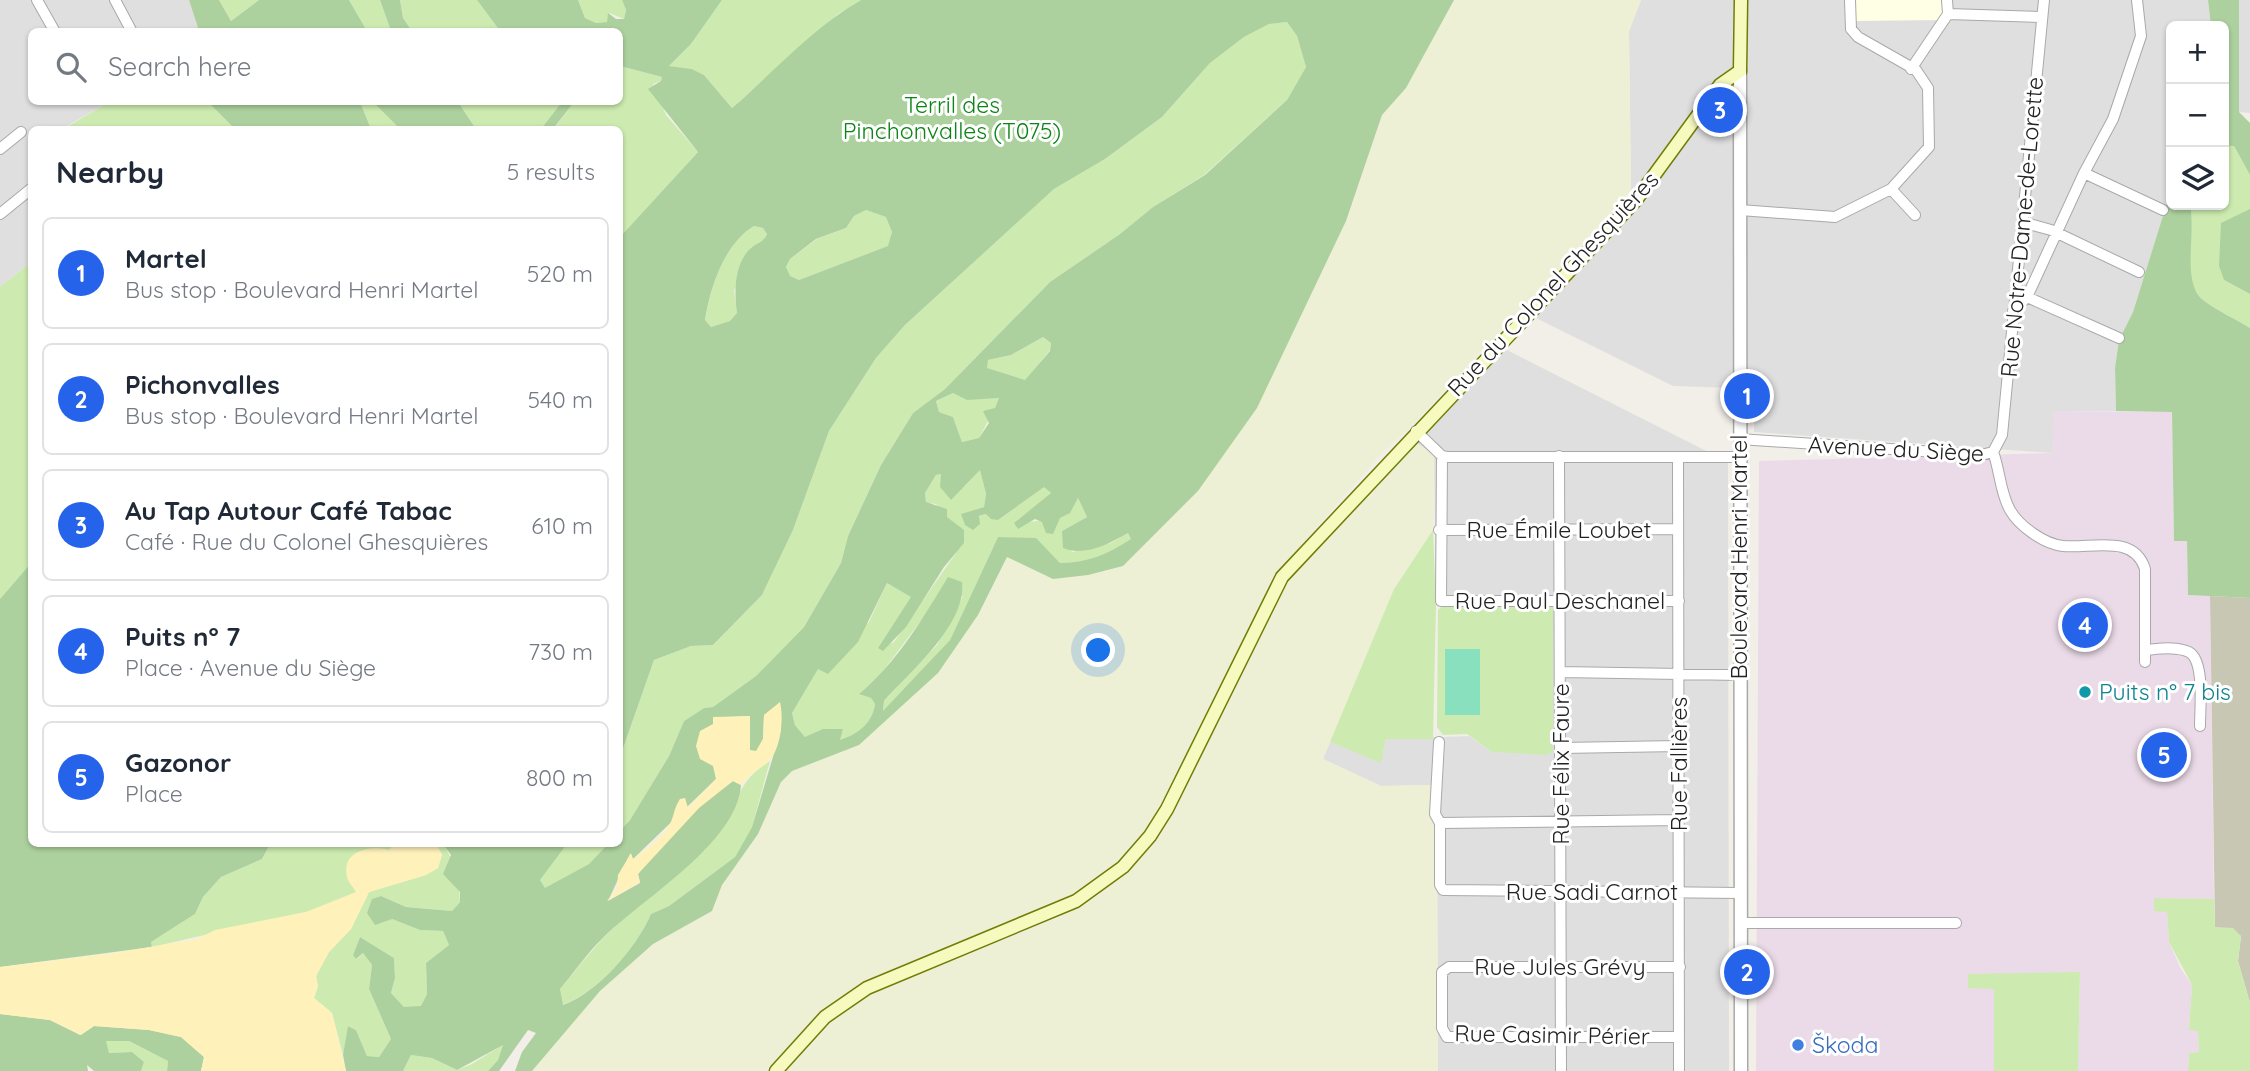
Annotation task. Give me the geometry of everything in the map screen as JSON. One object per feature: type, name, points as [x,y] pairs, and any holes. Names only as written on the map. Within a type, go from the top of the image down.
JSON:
[{"type":"main road","name":"Boulevard Henri Martel","points":[[1740,71],[1741,0]]},
{"type":"main road","name":"Rue du Colonel Ghesquières","points":[[776,1071],[810,1031],[860,992],[1067,906],[1089,894],[1123,867],[1150,836],[1167,809],[1282,577],[1416,431],[1636,200],[1720,85],[1740,71]]},
{"type":"street","points":[[37,0],[53,28]]},
{"type":"street","points":[[115,0],[130,28]]},
{"type":"street","points":[[1740,210],[1835,217],[1891,189],[1928,147],[1928,89],[1916,71],[1857,37],[1851,29],[1850,0]]},
{"type":"street","points":[[1911,69],[1948,14],[1947,0]]},
{"type":"street","name":"Rue Notre-Dame-de-Lorette","points":[[1993,452],[2002,435],[2044,0]]},
{"type":"street","points":[[2013,311],[2027,297],[2084,173],[2113,119],[2141,36],[2137,0]]},
{"type":"street","points":[[1948,14],[2042,17]]},
{"type":"street","name":"Boulevard Henri Martel","points":[[1740,71],[1741,1071]]},
{"type":"street","points":[[0,149],[21,132]]},
{"type":"street","points":[[2084,173],[2163,210]]},
{"type":"street","points":[[1891,189],[1915,215]]},
{"type":"street","points":[[0,214],[28,191]]},
{"type":"street","points":[[2022,222],[2051,230],[2139,272]]},
{"type":"street","points":[[2027,297],[2119,338]]},
{"type":"street","points":[[1416,431],[1442,456],[1739,457]]},
{"type":"street","name":"Avenue du Siège","points":[[1739,439],[1982,455],[1993,452],[2010,510],[2034,533],[2058,546],[2119,546],[2130,549],[2138,556],[2145,569],[2145,662]]},
{"type":"street","points":[[1439,530],[1442,456]]},
{"type":"street","name":"Rue Félix Faure","points":[[1559,456],[1561,1071]]},
{"type":"street","name":"Rue Fallières","points":[[1678,457],[1679,1071]]},
{"type":"street","name":"Rue Émile Loubet","points":[[1439,530],[1678,529]]},
{"type":"street","name":"Rue Paul Deschanel","points":[[1439,530],[1441,601],[1679,601]]},
{"type":"street","points":[[2145,650],[2188,651],[2196,658],[2200,670],[2200,726]]},
{"type":"street","points":[[1561,672],[1740,675]]},
{"type":"street","points":[[1439,742],[1436,814],[1440,824],[1679,820]]},
{"type":"street","points":[[1561,748],[1679,746]]},
{"type":"street","name":"Rue Sadi Carnot","points":[[1440,824],[1440,885],[1443,890],[1741,893]]},
{"type":"street","points":[[1740,923],[1956,923]]},
{"type":"street","name":"Rue Jules Grévy","points":[[1442,972],[1449,967],[1680,967]]},
{"type":"street","name":"Rue Casimir Périer","points":[[1442,972],[1442,1028],[1447,1037],[1679,1037]]},
{"type":"shaded area","points":[[0,0],[189,0],[198,28],[28,28],[28,105],[104,105],[67,126],[28,126],[28,264],[0,287]]},
{"type":"shaded area","points":[[1454,0],[1641,0],[1629,31],[1631,191],[1410,428],[1383,452],[1277,573],[1162,806],[1145,833],[1119,863],[1073,896],[881,974],[850,991],[805,1027],[768,1071],[532,1071],[600,991],[653,944],[712,911],[722,885],[758,834],[781,782],[792,771],[859,745],[978,615],[1007,557],[1053,579],[1123,566],[1198,492],[1346,221],[1382,115],[1406,88]]},
{"type":"shaded area","points":[[1641,0],[1853,0],[1942,20],[1942,0],[2208,0],[2210,21],[2166,21],[2166,206],[2133,312],[2119,340],[2115,368],[2116,411],[2053,411],[2053,453],[1754,432],[1755,398],[1751,385],[1734,388],[1673,386],[1532,316],[1634,195],[1631,191],[1629,31]]},
{"type":"shaded area","points":[[1853,0],[1942,0],[1942,20],[1853,21]]},
{"type":"shaded area","points":[[2239,0],[2250,0],[2250,113],[2239,112]]},
{"type":"shaded area","points":[[1503,348],[1728,462],[1729,1071],[1438,1071],[1437,822],[1432,785],[1381,786],[1323,759],[1330,742],[1381,762],[1386,739],[1469,736],[1492,752],[1553,608],[1436,605],[1434,455],[1415,442]]},
{"type":"shaded area","points":[[2053,411],[2172,412],[2174,540],[2187,540],[2188,595],[2210,596],[2214,899],[2155,898],[2167,911],[2169,942],[2181,969],[2192,985],[2189,1030],[2198,1030],[2199,1052],[2189,1053],[2188,1071],[2078,1071],[2080,973],[1994,988],[1994,1071],[1756,1071],[1759,461],[2052,453]]},
{"type":"shaded area","points":[[1415,442],[1434,455],[1433,530],[1394,589],[1323,759],[1381,786],[1432,785],[1437,822],[1438,1071],[785,1071],[829,1022],[870,993],[1060,917],[1093,899],[1127,872],[1155,840],[1173,813],[1288,580]]},
{"type":"shaded area","points":[[2210,596],[2250,598],[2250,1003],[2238,961],[2241,936],[2215,927]]},
{"type":"green space","points":[[189,0],[219,0],[231,21],[259,0],[349,0],[365,28],[198,28]]},
{"type":"green space","points":[[219,0],[259,0],[231,21]]},
{"type":"green space","points":[[349,0],[380,0],[390,28],[365,28]]},
{"type":"green space","points":[[380,0],[400,0],[403,18],[410,28],[390,28]]},
{"type":"green space","points":[[400,0],[477,0],[498,28],[410,28],[403,18]]},
{"type":"green space","name":"Terril des Pinchonvalles (T075)","points":[[477,0],[578,0],[585,18],[596,23],[607,22],[608,13],[616,19],[624,19],[626,10],[622,0],[722,0],[691,44],[669,66],[692,69],[704,75],[732,108],[810,37],[861,0],[1454,0],[1406,88],[1382,115],[1346,221],[1257,408],[1198,491],[1123,566],[1088,575],[1053,579],[1007,557],[978,615],[938,673],[859,745],[792,771],[781,782],[758,834],[722,885],[712,911],[653,944],[600,991],[532,1071],[515,1071],[522,1052],[536,1033],[528,1030],[499,1071],[488,1071],[498,1060],[503,1045],[457,1070],[432,1058],[411,1055],[403,1071],[346,1071],[343,1055],[348,1026],[356,1030],[367,1056],[379,1057],[391,1039],[369,989],[372,965],[363,953],[356,959],[353,955],[360,937],[394,958],[395,978],[391,993],[404,1007],[421,1006],[427,994],[426,963],[449,945],[443,931],[420,930],[392,919],[375,925],[367,913],[372,899],[381,896],[406,907],[452,911],[460,902],[460,892],[443,874],[451,855],[445,847],[565,847],[540,880],[545,888],[589,864],[605,847],[623,847],[623,828],[669,756],[684,721],[704,708],[713,707],[756,676],[804,627],[841,563],[848,536],[881,465],[913,413],[945,389],[1050,282],[1120,234],[1153,207],[1205,175],[1287,100],[1306,67],[1297,36],[1287,22],[1269,24],[1244,37],[1210,63],[1162,117],[1105,159],[1054,189],[905,325],[876,358],[829,431],[793,530],[762,595],[713,645],[691,646],[654,660],[623,748],[623,234],[698,152],[648,89],[661,81],[662,77],[623,67],[623,28],[498,28]],"holes":[[[866,210],[886,217],[892,232],[888,246],[799,280],[790,276],[786,267],[790,259],[816,239],[846,228],[854,216]],[[754,226],[763,228],[767,234],[745,254],[741,262],[736,288],[737,313],[730,321],[711,327],[705,320],[715,281],[727,255],[743,234]],[[1043,337],[1051,343],[1050,351],[1025,380],[987,368],[988,360],[1011,355]],[[953,393],[967,400],[999,398],[995,408],[983,411],[989,423],[979,438],[962,442],[953,417],[939,412],[936,401]],[[980,470],[986,494],[984,507],[961,514],[965,525],[973,530],[980,524],[979,516],[986,514],[991,519],[998,520],[1044,487],[1051,493],[1014,523],[1018,529],[1035,519],[1042,522],[1046,533],[1053,534],[1060,518],[1070,513],[1078,498],[1087,517],[1062,531],[1063,548],[1088,550],[1128,533],[1131,539],[1097,557],[1060,563],[1036,538],[998,537],[950,640],[883,711],[884,701],[935,646],[956,614],[962,582],[948,577],[897,655],[859,694],[871,698],[875,704],[871,717],[863,727],[840,740],[843,729],[823,729],[805,737],[795,725],[792,713],[818,669],[828,674],[858,642],[887,583],[911,597],[878,648],[883,651],[906,627],[944,567],[964,543],[964,530],[947,517],[947,509],[926,502],[925,493],[936,475],[941,474],[940,487],[951,500]],[[780,703],[781,730],[752,827],[735,857],[669,906],[651,914],[626,954],[602,980],[563,1005],[560,989],[591,951],[619,923],[706,849],[735,807],[741,785],[733,781],[706,801],[670,836],[638,874],[640,883],[608,901],[630,854],[633,859],[716,779],[713,718],[750,716],[750,751],[757,751],[763,739],[764,715]]]},
{"type":"green space","points":[[578,0],[622,0],[626,10],[624,19],[609,13],[607,22],[596,23],[585,18]]},
{"type":"green space","points":[[722,0],[861,0],[838,14],[732,108],[704,75],[692,69],[669,66],[691,44]]},
{"type":"green space","points":[[2208,0],[2239,0],[2239,112],[2250,123],[2250,175],[2234,146],[2229,146],[2229,21],[2210,21]]},
{"type":"green space","points":[[1287,22],[1297,36],[1306,67],[1287,100],[1204,175],[1153,207],[1120,234],[1050,282],[945,389],[913,413],[881,465],[848,536],[841,563],[804,627],[756,676],[713,707],[704,708],[684,721],[669,756],[623,828],[623,748],[654,660],[691,646],[713,645],[762,595],[793,530],[829,431],[876,358],[905,325],[1054,189],[1105,159],[1162,117],[1210,63],[1244,37],[1269,24]]},
{"type":"green space","points":[[623,67],[662,77],[661,81],[653,84],[666,115],[698,152],[623,234],[623,126],[556,126],[572,105],[623,105]]},
{"type":"green space","points":[[104,105],[211,105],[232,126],[69,126]]},
{"type":"green space","points":[[211,105],[361,105],[370,126],[232,126]]},
{"type":"green space","points":[[361,105],[376,105],[397,126],[370,126]]},
{"type":"green space","points":[[376,105],[460,105],[474,126],[397,126]]},
{"type":"green space","points":[[460,105],[560,105],[544,126],[474,126]]},
{"type":"green space","points":[[560,105],[572,105],[555,126],[543,126]]},
{"type":"green space","points":[[2229,146],[2234,146],[2250,175],[2250,209],[2224,280],[2250,294],[2250,328],[2203,300],[2194,287],[2190,264],[2190,210],[2229,210]]},
{"type":"green space","points":[[2166,206],[2166,210],[2190,210],[2194,287],[2203,300],[2250,328],[2250,598],[2188,595],[2187,541],[2174,541],[2172,412],[2116,411],[2115,368],[2119,340],[2133,312]]},
{"type":"green space","points":[[2250,209],[2250,294],[2224,280],[2219,266],[2221,223]]},
{"type":"green space","points":[[866,210],[887,217],[892,232],[889,246],[799,280],[789,276],[786,267],[790,259],[817,239],[846,228],[854,216]]},
{"type":"green space","points":[[754,226],[763,228],[767,233],[764,241],[751,248],[734,291],[737,313],[731,321],[711,327],[705,321],[720,268],[734,244]]},
{"type":"green space","points":[[28,264],[28,566],[0,599],[0,287]]},
{"type":"green space","points":[[1043,337],[1051,343],[1050,350],[1025,381],[986,368],[988,360],[1011,355]]},
{"type":"green space","points":[[953,393],[967,399],[1000,398],[979,438],[962,442],[953,417],[939,412],[936,401]]},
{"type":"green space","points":[[980,469],[986,495],[984,507],[962,514],[978,517],[986,514],[998,520],[1044,486],[1051,493],[1014,524],[1060,518],[1078,498],[1087,517],[1062,531],[1072,552],[1111,543],[1128,533],[1132,539],[1097,557],[1060,563],[1036,539],[998,537],[950,640],[883,713],[884,701],[937,645],[963,596],[923,618],[877,679],[860,694],[871,698],[875,704],[871,717],[863,728],[839,741],[843,729],[805,737],[795,725],[792,713],[818,668],[869,622],[887,583],[912,597],[878,648],[894,642],[956,553],[947,517],[936,504],[926,503],[925,493],[936,475],[941,474],[942,479],[965,486]]},
{"type":"green space","points":[[1433,530],[1436,605],[1433,739],[1386,739],[1381,763],[1330,742],[1394,589]]},
{"type":"green space","points":[[28,566],[28,847],[268,847],[262,859],[221,877],[203,897],[195,914],[151,942],[152,947],[0,967],[0,599]]},
{"type":"green space","points":[[1443,605],[1553,607],[1553,751],[1547,755],[1492,752],[1467,734],[1443,735],[1437,727],[1438,610]]},
{"type":"green space","points":[[1445,649],[1480,649],[1480,715],[1445,715]]},
{"type":"green space","points":[[770,761],[752,827],[735,857],[669,906],[651,914],[626,954],[602,980],[562,1005],[560,989],[591,952],[624,918],[709,845],[726,821],[744,785],[758,769]]},
{"type":"green space","points":[[268,847],[392,847],[357,892],[319,909],[152,947],[151,942],[195,914],[203,897],[221,877],[262,859]]},
{"type":"green space","points":[[437,847],[445,847],[450,856],[459,888],[460,902],[452,911],[406,907],[381,896],[392,919],[420,930],[443,931],[449,945],[426,963],[427,994],[421,1007],[404,1007],[391,993],[395,978],[394,958],[360,937],[353,955],[357,959],[363,953],[372,965],[369,989],[391,1039],[379,1057],[367,1056],[356,1030],[349,1026],[343,1055],[332,1013],[314,998],[318,986],[316,976],[329,952],[351,929],[369,892],[426,875],[438,868],[442,854]]},
{"type":"green space","points":[[565,847],[605,847],[589,864],[545,889],[540,880]]},
{"type":"green space","points":[[2154,898],[2214,899],[2215,927],[2233,928],[2241,936],[2238,961],[2250,1003],[2250,1071],[2188,1071],[2189,1053],[2199,1052],[2198,1031],[2189,1030],[2192,985],[2169,942],[2167,912],[2154,911]]},
{"type":"green space","points":[[2080,972],[2078,1071],[1994,1071],[1994,989],[1968,988],[1968,974]]},
{"type":"green space","points":[[0,1014],[50,1020],[80,1035],[94,1026],[149,1030],[181,1037],[204,1057],[201,1071],[167,1071],[168,1061],[129,1041],[106,1041],[109,1053],[132,1052],[144,1062],[141,1071],[94,1071],[87,1065],[88,1071],[0,1071]]},
{"type":"green space","points":[[105,1041],[129,1041],[168,1061],[167,1071],[141,1071],[144,1062],[132,1052],[109,1053]]},
{"type":"green space","points":[[504,1044],[498,1060],[488,1071],[403,1071],[411,1055],[432,1058],[457,1070]]},
{"type":"sand","points":[[780,702],[780,734],[772,758],[741,785],[733,781],[699,808],[638,874],[640,882],[607,901],[617,888],[618,875],[631,853],[633,859],[663,834],[680,799],[685,798],[688,808],[716,779],[713,766],[700,759],[696,746],[700,731],[713,724],[713,717],[750,716],[750,750],[756,751],[763,739],[764,715]]},
{"type":"sand","points":[[392,847],[438,847],[442,855],[438,868],[426,875],[369,892],[351,929],[329,952],[316,976],[318,986],[314,998],[332,1013],[346,1071],[201,1071],[204,1057],[181,1037],[149,1030],[94,1026],[81,1035],[50,1020],[0,1014],[0,967],[114,953],[197,939],[215,930],[306,912],[356,892],[347,877],[346,868],[353,855],[366,849],[389,850]]},
{"type":"place","name":"Au Tap Autour Café Tabac","points":[[1720,110]]},
{"type":"place","name":"Martel","points":[[1747,396]]},
{"type":"place","name":"Puits n° 7","points":[[2085,625]]},
{"type":"place","name":"Puits n° 7 bis","points":[[2085,692]]},
{"type":"place","name":"Gazonor","points":[[2164,755]]},
{"type":"place","name":"Pichonvalles","points":[[1747,972]]},
{"type":"place","name":"Škoda","points":[[1798,1045]]}]
